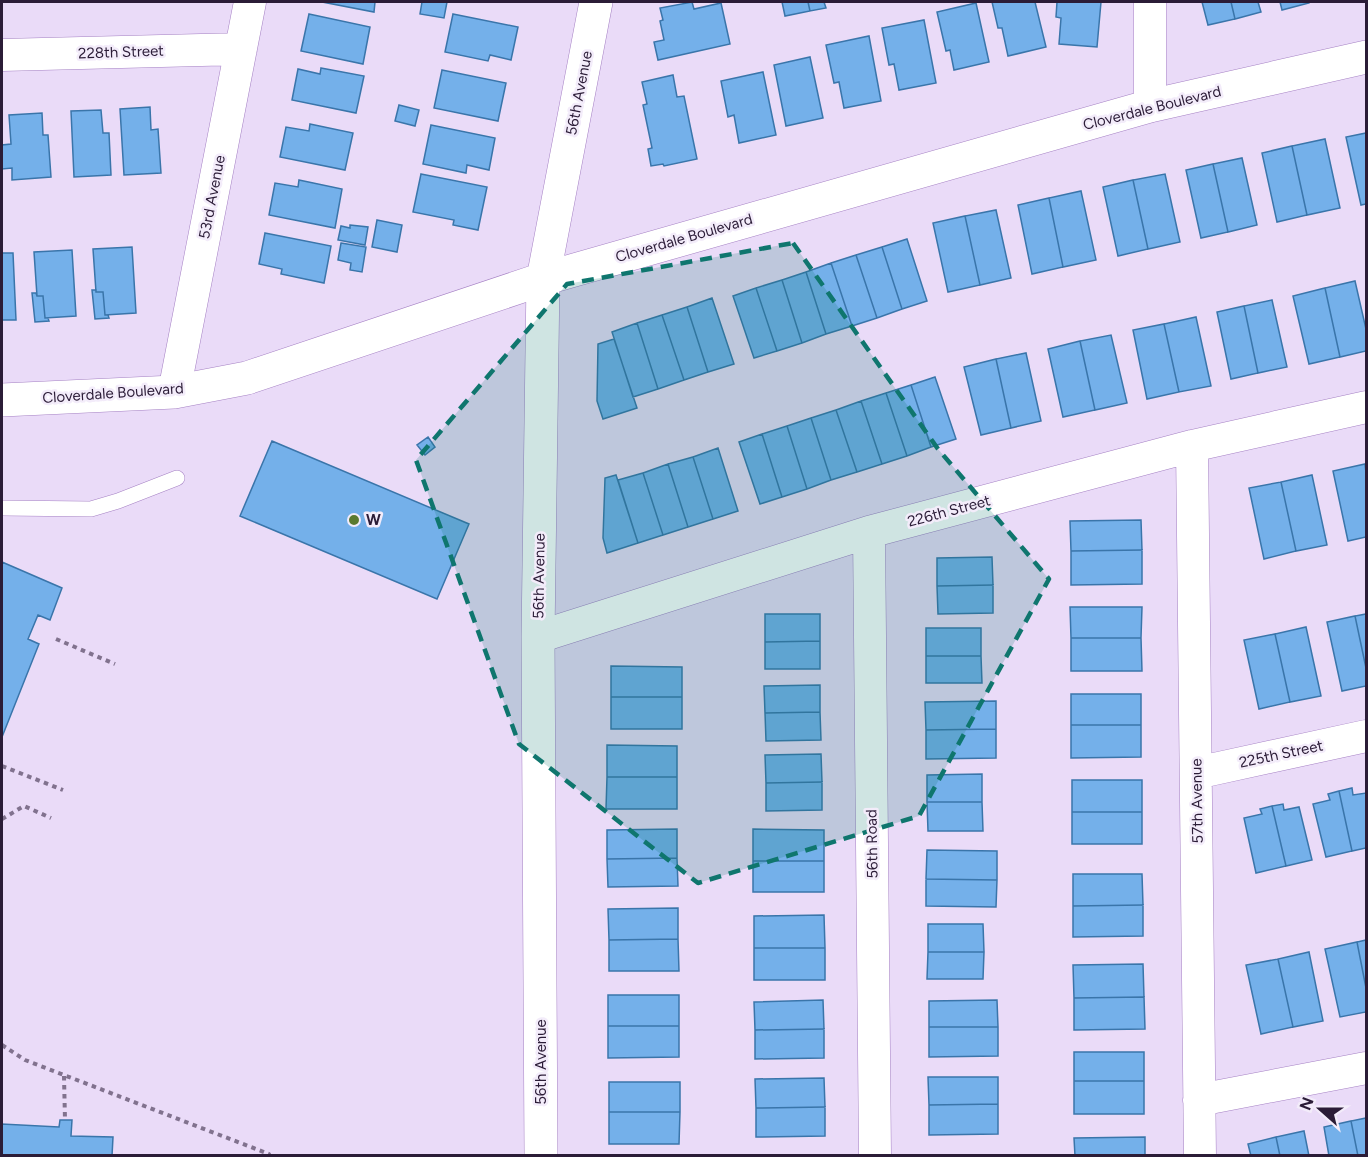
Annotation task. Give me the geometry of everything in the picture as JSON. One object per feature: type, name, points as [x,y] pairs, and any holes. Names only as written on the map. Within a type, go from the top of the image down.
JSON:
[{"type":"street","name":"53rd Avenue","points":[[174,392],[250,2]]},
{"type":"street","name":"56th Avenue","points":[[541,1155],[538,637],[543,279],[596,2]]},
{"type":"street","points":[[1150,2],[1150,106]]},
{"type":"street","name":"228th Street","points":[[2,56],[241,48]]},
{"type":"street","name":"Cloverdale Boulevard","points":[[2,400],[174,392],[247,378],[543,279],[1150,106],[1366,57]]},
{"type":"street","name":"226th Street","points":[[538,637],[869,532],[1192,446],[1366,407]]},
{"type":"street","name":"57th Avenue","points":[[1192,446],[1200,1155]]},
{"type":"street","name":"56th Road","points":[[869,532],[875,1155]]},
{"type":"street","name":"225th Street","points":[[1196,772],[1366,736]]},
{"type":"street","points":[[1199,1100],[1366,1068]]},
{"type":"lane","points":[[2,508],[91,509],[177,478]]},
{"type":"path","points":[[56,639],[115,664]]},
{"type":"path","points":[[2,766],[63,790]]},
{"type":"path","points":[[2,819],[24,806],[51,818]]},
{"type":"path","points":[[2,1045],[25,1060],[270,1155]]},
{"type":"path","points":[[64,1076],[65,1120]]},
{"type":"highlighted area","points":[[793,243],[938,449],[1049,579],[919,816],[698,883],[519,744],[416,460],[567,284]]},
{"type":"building","points":[[322,2],[375,2],[374,12]]},
{"type":"building","points":[[422,2],[447,2],[444,18],[420,14]]},
{"type":"building","points":[[692,2],[694,9],[721,3],[730,44],[658,60],[654,42],[664,40],[660,8]]},
{"type":"building","points":[[782,2],[808,2],[810,11],[785,16]]},
{"type":"building","points":[[808,2],[824,2],[826,8],[810,11]]},
{"type":"building","points":[[992,2],[1035,2],[1046,47],[1008,56],[1002,28],[998,28]]},
{"type":"building","points":[[1057,2],[1101,2],[1097,47],[1059,44],[1061,18],[1056,17]]},
{"type":"building","points":[[1202,2],[1231,2],[1235,19],[1208,25]]},
{"type":"building","points":[[1231,2],[1258,2],[1261,12],[1235,19]]},
{"type":"building","points":[[1280,2],[1309,2],[1309,3],[1282,10]]},
{"type":"building","points":[[976,3],[989,62],[954,70],[950,50],[946,51],[937,12]]},
{"type":"building","points":[[309,14],[370,27],[363,64],[301,51]]},
{"type":"building","points":[[453,14],[518,27],[511,60],[490,55],[488,61],[445,52]]},
{"type":"building","points":[[924,20],[936,83],[899,90],[894,64],[889,65],[882,28]]},
{"type":"building","points":[[869,36],[881,101],[844,108],[839,82],[834,83],[826,45]]},
{"type":"building","points":[[810,57],[823,118],[786,126],[774,65]]},
{"type":"building","points":[[321,68],[364,76],[356,113],[292,100],[298,69],[320,74]]},
{"type":"building","points":[[442,70],[506,83],[498,121],[434,108]]},
{"type":"building","points":[[763,72],[776,135],[739,143],[734,115],[728,117],[721,81]]},
{"type":"building","points":[[673,75],[677,97],[684,96],[697,159],[664,166],[663,164],[651,166],[648,149],[652,148],[643,105],[647,104],[642,82]]},
{"type":"building","points":[[399,105],[419,110],[415,126],[395,121]]},
{"type":"building","points":[[150,107],[151,130],[158,129],[161,173],[124,175],[120,109]]},
{"type":"building","points":[[101,110],[103,133],[109,133],[111,175],[74,177],[71,111]]},
{"type":"building","points":[[42,113],[43,135],[48,135],[51,177],[12,180],[12,168],[2,169],[2,145],[11,144],[9,115]]},
{"type":"building","points":[[310,124],[353,133],[345,170],[280,157],[286,127],[309,131]]},
{"type":"building","points":[[431,125],[495,138],[489,170],[467,165],[466,173],[423,164]]},
{"type":"building","points":[[1366,133],[1366,204],[1361,205],[1346,137]]},
{"type":"building","points":[[1325,139],[1340,208],[1307,215],[1292,146]]},
{"type":"building","points":[[1292,146],[1307,215],[1277,222],[1262,153]]},
{"type":"building","points":[[1242,158],[1257,225],[1228,232],[1213,164]]},
{"type":"building","points":[[1213,164],[1228,232],[1201,238],[1186,170]]},
{"type":"building","points":[[421,174],[487,187],[478,230],[453,225],[454,220],[413,212]]},
{"type":"building","points":[[1165,174],[1180,242],[1148,249],[1133,180]]},
{"type":"building","points":[[299,180],[342,189],[335,228],[269,215],[275,183],[298,187]]},
{"type":"building","points":[[1133,180],[1148,249],[1118,256],[1103,187]]},
{"type":"building","points":[[1081,191],[1096,260],[1063,267],[1049,198]]},
{"type":"building","points":[[1049,198],[1063,267],[1032,274],[1018,205]]},
{"type":"building","points":[[996,210],[1011,278],[980,285],[965,216]]},
{"type":"building","points":[[965,216],[980,285],[948,292],[933,223]]},
{"type":"building","points":[[377,220],[402,225],[397,252],[372,247]]},
{"type":"building","points":[[350,225],[368,227],[365,245],[338,240],[341,226],[350,228]]},
{"type":"building","points":[[265,233],[331,246],[324,283],[281,274],[282,269],[259,264]]},
{"type":"building","points":[[907,239],[927,301],[902,309],[882,247]]},
{"type":"building","points":[[341,243],[366,247],[362,272],[350,270],[351,263],[338,260]]},
{"type":"building","points":[[132,247],[136,313],[105,315],[103,292],[96,292],[93,249]]},
{"type":"building","points":[[882,247],[902,309],[877,318],[856,255]]},
{"type":"building","points":[[72,250],[76,316],[45,318],[43,296],[37,296],[34,252]]},
{"type":"building","points":[[2,253],[13,253],[16,320],[2,320]]},
{"type":"building","points":[[856,255],[877,318],[852,326],[831,263]]},
{"type":"building","points":[[831,263],[852,326],[826,334],[806,272]]},
{"type":"building","points":[[806,272],[826,334],[802,343],[782,280]]},
{"type":"building","points":[[782,280],[802,343],[777,351],[756,288]]},
{"type":"building","points":[[1355,281],[1366,329],[1366,351],[1340,357],[1325,288]]},
{"type":"building","points":[[756,288],[777,351],[754,358],[733,296]]},
{"type":"building","points":[[1325,288],[1340,357],[1309,364],[1293,296]]},
{"type":"building","points":[[92,290],[103,292],[105,315],[109,318],[95,319]]},
{"type":"building","points":[[32,293],[43,296],[45,318],[49,321],[35,322]]},
{"type":"building","points":[[712,298],[734,364],[708,372],[687,307]]},
{"type":"building","points":[[1272,300],[1287,367],[1258,373],[1244,306]]},
{"type":"building","points":[[1244,306],[1258,373],[1231,379],[1217,312]]},
{"type":"building","points":[[687,307],[708,372],[684,380],[662,315]]},
{"type":"building","points":[[662,315],[684,380],[658,389],[637,323]]},
{"type":"building","points":[[1196,317],[1211,386],[1179,392],[1164,324]]},
{"type":"building","points":[[637,323],[658,389],[633,397],[612,332]]},
{"type":"building","points":[[1164,324],[1179,392],[1147,399],[1133,330]]},
{"type":"building","points":[[1111,335],[1127,403],[1095,410],[1080,341]]},
{"type":"building","points":[[614,339],[637,408],[603,419],[597,401],[598,344]]},
{"type":"building","points":[[1080,341],[1095,410],[1063,417],[1048,349]]},
{"type":"building","points":[[1026,353],[1041,421],[1011,428],[996,359]]},
{"type":"building","points":[[996,359],[1011,428],[981,435],[964,367]]},
{"type":"building","points":[[935,377],[956,439],[931,447],[911,385]]},
{"type":"building","points":[[911,385],[931,447],[907,456],[886,393]]},
{"type":"building","points":[[886,393],[907,456],[882,464],[861,401]]},
{"type":"building","points":[[861,401],[882,464],[857,472],[836,410]]},
{"type":"building","points":[[836,410],[857,472],[831,480],[811,418]]},
{"type":"building","points":[[811,418],[831,480],[807,489],[787,426]]},
{"type":"building","points":[[787,426],[807,489],[782,497],[762,434]]},
{"type":"building","points":[[762,434],[782,497],[760,504],[739,442]]},
{"type":"building","points":[[428,437],[435,447],[425,455],[417,445]]},
{"type":"building","name":"W","points":[[272,441],[469,524],[437,599],[240,516]]},
{"type":"building","points":[[718,448],[738,511],[713,519],[693,457]]},
{"type":"building","points":[[693,457],[713,519],[688,527],[668,464]]},
{"type":"building","points":[[668,464],[688,527],[663,535],[643,473]]},
{"type":"building","points":[[1365,464],[1366,537],[1348,541],[1333,471]]},
{"type":"building","points":[[643,473],[663,535],[638,543],[618,480]]},
{"type":"building","points":[[616,475],[638,543],[607,553],[603,538],[605,478]]},
{"type":"building","points":[[1312,475],[1327,545],[1296,551],[1281,482]]},
{"type":"building","points":[[1281,482],[1296,551],[1264,559],[1249,488]]},
{"type":"building","points":[[1141,520],[1142,550],[1071,551],[1070,521]]},
{"type":"building","points":[[1142,550],[1142,584],[1071,585],[1071,551]]},
{"type":"building","points":[[992,557],[993,585],[937,586],[937,558]]},
{"type":"building","points":[[2,562],[62,588],[50,620],[38,615],[28,639],[39,644],[2,737]]},
{"type":"building","points":[[993,585],[993,613],[938,614],[937,586]]},
{"type":"building","points":[[1070,607],[1142,607],[1141,638],[1071,638]]},
{"type":"building","points":[[765,614],[820,614],[820,641],[765,642]]},
{"type":"building","points":[[1366,614],[1366,668],[1355,616]]},
{"type":"building","points":[[1355,616],[1366,668],[1366,686],[1342,691],[1327,622]]},
{"type":"building","points":[[1306,627],[1321,696],[1290,702],[1275,634]]},
{"type":"building","points":[[926,628],[981,628],[981,656],[926,656]]},
{"type":"building","points":[[1275,634],[1290,702],[1259,709],[1244,640]]},
{"type":"building","points":[[1071,638],[1141,638],[1142,671],[1071,671]]},
{"type":"building","points":[[820,641],[820,669],[765,669],[765,642]]},
{"type":"building","points":[[926,656],[981,656],[982,683],[926,683]]},
{"type":"building","points":[[611,666],[682,667],[682,697],[611,697]]},
{"type":"building","points":[[820,685],[820,712],[765,713],[764,686]]},
{"type":"building","points":[[1071,694],[1141,694],[1141,725],[1071,725]]},
{"type":"building","points":[[611,697],[682,697],[682,729],[611,729]]},
{"type":"building","points":[[996,701],[996,729],[926,730],[925,702]]},
{"type":"building","points":[[820,712],[821,740],[766,741],[765,713]]},
{"type":"building","points":[[1071,725],[1141,725],[1141,757],[1071,758]]},
{"type":"building","points":[[996,729],[996,758],[926,759],[926,730]]},
{"type":"building","points":[[607,745],[677,746],[677,777],[607,777]]},
{"type":"building","points":[[821,754],[822,782],[766,783],[765,755]]},
{"type":"building","points":[[982,774],[982,802],[927,802],[927,775]]},
{"type":"building","points":[[607,777],[677,777],[677,809],[606,809]]},
{"type":"building","points":[[1072,780],[1142,780],[1142,812],[1072,812]]},
{"type":"building","points":[[822,782],[822,810],[766,811],[766,783]]},
{"type":"building","points":[[1352,788],[1353,795],[1366,793],[1366,848],[1352,851],[1339,791]]},
{"type":"building","points":[[1339,791],[1352,851],[1326,857],[1313,804],[1330,800],[1328,794]]},
{"type":"building","points":[[927,802],[982,802],[983,831],[928,831]]},
{"type":"building","points":[[1283,804],[1284,810],[1299,807],[1312,860],[1286,866],[1272,806]]},
{"type":"building","points":[[1272,806],[1286,866],[1256,873],[1244,818],[1262,814],[1260,809]]},
{"type":"building","points":[[1072,812],[1142,812],[1142,844],[1072,844]]},
{"type":"building","points":[[677,829],[677,858],[607,859],[607,830]]},
{"type":"building","points":[[753,829],[824,830],[824,861],[753,861]]},
{"type":"building","points":[[927,850],[997,851],[997,880],[926,879]]},
{"type":"building","points":[[677,858],[678,886],[608,887],[607,859]]},
{"type":"building","points":[[753,861],[824,861],[824,892],[753,892]]},
{"type":"building","points":[[1073,874],[1142,874],[1143,905],[1073,906]]},
{"type":"building","points":[[926,879],[997,880],[996,907],[926,906]]},
{"type":"building","points":[[1143,905],[1143,936],[1073,937],[1073,906]]},
{"type":"building","points":[[678,908],[678,939],[609,940],[608,909]]},
{"type":"building","points":[[824,915],[825,948],[754,948],[754,916]]},
{"type":"building","points":[[928,924],[983,924],[984,952],[928,952]]},
{"type":"building","points":[[678,939],[679,971],[609,971],[609,940]]},
{"type":"building","points":[[1366,940],[1366,988],[1357,942]]},
{"type":"building","points":[[1357,942],[1366,988],[1366,1012],[1340,1017],[1325,949]]},
{"type":"building","points":[[754,948],[825,948],[825,980],[754,980]]},
{"type":"building","points":[[928,952],[984,952],[983,979],[927,979]]},
{"type":"building","points":[[1309,952],[1323,1021],[1293,1027],[1278,959]]},
{"type":"building","points":[[1278,959],[1293,1027],[1261,1034],[1246,965]]},
{"type":"building","points":[[1143,964],[1144,997],[1074,998],[1073,965]]},
{"type":"building","points":[[608,995],[679,995],[679,1026],[608,1026]]},
{"type":"building","points":[[1144,997],[1145,1029],[1074,1030],[1074,998]]},
{"type":"building","points":[[823,1000],[824,1029],[755,1030],[754,1002]]},
{"type":"building","points":[[997,1000],[998,1027],[929,1027],[929,1001]]},
{"type":"building","points":[[608,1026],[679,1026],[679,1057],[608,1058]]},
{"type":"building","points":[[929,1027],[998,1027],[998,1056],[929,1057]]},
{"type":"building","points":[[824,1029],[824,1058],[755,1059],[755,1030]]},
{"type":"building","points":[[1074,1052],[1144,1052],[1144,1081],[1074,1081]]},
{"type":"building","points":[[928,1077],[998,1077],[998,1104],[929,1105]]},
{"type":"building","points":[[824,1078],[825,1107],[756,1108],[755,1079]]},
{"type":"building","points":[[1074,1081],[1144,1081],[1144,1114],[1074,1114]]},
{"type":"building","points":[[609,1082],[680,1082],[680,1112],[609,1112]]},
{"type":"building","points":[[998,1104],[998,1134],[929,1135],[929,1105]]},
{"type":"building","points":[[825,1107],[825,1136],[756,1137],[756,1108]]},
{"type":"building","points":[[609,1112],[680,1112],[679,1144],[609,1144]]},
{"type":"building","points":[[1366,1118],[1366,1156],[1358,1156],[1351,1121]]},
{"type":"building","points":[[60,1120],[72,1120],[71,1136],[113,1137],[112,1156],[2,1156],[2,1124],[59,1127]]},
{"type":"building","points":[[1351,1121],[1358,1156],[1329,1156],[1324,1127]]},
{"type":"building","points":[[1304,1131],[1309,1156],[1280,1156],[1276,1137]]},
{"type":"building","points":[[1145,1137],[1145,1156],[1075,1156],[1074,1138]]},
{"type":"building","points":[[1276,1137],[1280,1156],[1251,1156],[1248,1144]]},
{"type":"place","name":"W","points":[[354,520]]}]
